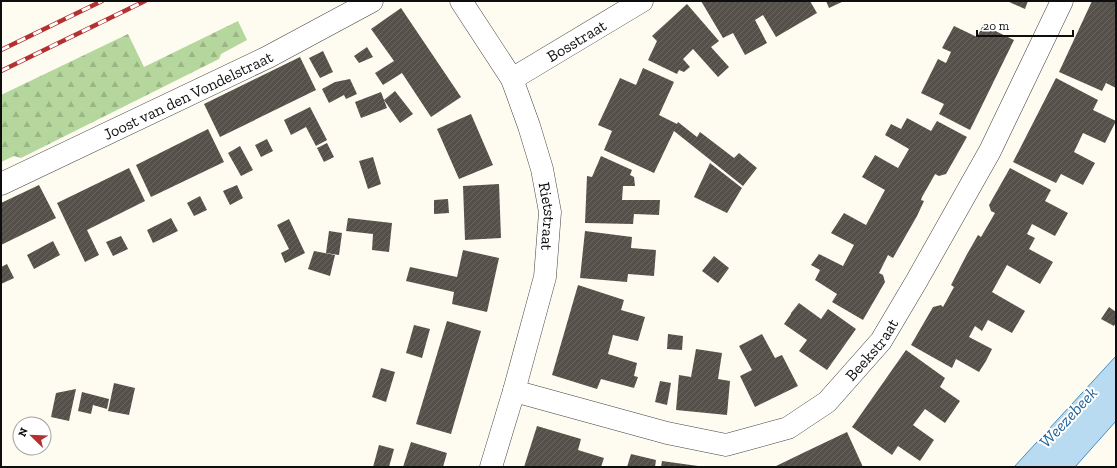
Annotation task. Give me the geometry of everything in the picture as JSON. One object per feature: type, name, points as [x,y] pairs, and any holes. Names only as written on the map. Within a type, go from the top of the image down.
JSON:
[{"type":"street","name":"Joost van den Vondelstraat","points":[[1,184],[268,57],[372,1]]},
{"type":"street","name":"Rietstraat","points":[[462,1],[512,80],[529,126],[542,168],[550,212],[545,277],[514,391],[491,467]]},
{"type":"street","name":"Bosstraat","points":[[512,80],[642,1]]},
{"type":"street","name":"Beekstraat","points":[[514,391],[667,433],[726,445],[788,428],[827,402],[881,341],[916,282],[990,151],[1062,1]]},
{"type":"green space","points":[[238,21],[247,40],[221,54],[219,59],[21,158],[14,156],[1,162],[1,95],[128,34],[144,67]]},
{"type":"water","name":"Weezebeek","points":[[1116,356],[1116,421],[1075,467],[1014,467]]},
{"type":"building","points":[[701,1],[810,1],[817,13],[776,37],[763,15],[755,20],[767,43],[745,55],[733,33],[723,38]]},
{"type":"building","points":[[826,1],[844,1],[829,8]]},
{"type":"building","points":[[1007,1],[1028,1],[1025,9]]},
{"type":"building","points":[[1092,1],[1116,1],[1116,88],[1106,83],[1102,91],[1059,72]]},
{"type":"building","points":[[687,4],[719,41],[711,47],[729,67],[718,77],[693,49],[683,59],[690,67],[684,72],[679,70],[677,74],[648,60],[657,41],[652,36]]},
{"type":"building","points":[[401,8],[461,97],[431,117],[402,73],[383,85],[375,73],[394,61],[371,29]]},
{"type":"building","points":[[983,25],[1014,40],[970,130],[939,114],[944,104],[921,93],[938,59],[946,63],[951,52],[942,48],[954,26],[977,37]]},
{"type":"building","points":[[367,47],[373,57],[359,63],[354,56]]},
{"type":"building","points":[[323,51],[333,72],[320,78],[309,58]]},
{"type":"building","points":[[300,57],[316,90],[220,137],[204,104]]},
{"type":"building","points":[[643,68],[674,82],[659,115],[677,124],[678,122],[697,137],[700,132],[734,158],[739,153],[757,168],[743,186],[674,131],[654,173],[604,150],[612,131],[598,125],[620,78],[636,85]]},
{"type":"building","points":[[1056,78],[1098,100],[1093,110],[1116,121],[1105,143],[1083,133],[1074,152],[1095,163],[1083,185],[1061,174],[1056,183],[1013,162]]},
{"type":"building","points":[[350,79],[357,94],[346,99],[344,95],[329,103],[322,89],[335,82]]},
{"type":"building","points":[[395,91],[413,114],[400,123],[384,100]]},
{"type":"building","points":[[381,92],[387,108],[361,118],[355,102]]},
{"type":"building","points":[[310,107],[327,140],[316,146],[306,127],[291,135],[284,120]]},
{"type":"building","points":[[471,114],[493,165],[459,179],[437,129]]},
{"type":"building","points":[[907,118],[931,131],[937,121],[967,137],[946,174],[939,176],[935,174],[922,197],[921,200],[924,201],[917,216],[893,258],[888,255],[879,273],[883,275],[885,282],[863,320],[832,302],[837,294],[815,280],[820,270],[811,265],[819,254],[843,266],[854,245],[831,233],[844,213],[866,225],[885,190],[862,177],[875,155],[898,168],[909,149],[885,135],[891,124],[901,129]]},
{"type":"building","points":[[208,129],[224,162],[151,197],[136,165]]},
{"type":"building","points":[[267,139],[273,151],[261,157],[255,145]]},
{"type":"building","points":[[327,143],[334,157],[324,162],[317,148]]},
{"type":"building","points":[[240,146],[253,170],[241,176],[228,153]]},
{"type":"building","points":[[601,156],[632,170],[630,175],[634,177],[635,186],[623,186],[622,200],[660,200],[659,215],[634,214],[633,224],[585,223],[587,176],[592,177]]},
{"type":"building","points":[[373,157],[381,184],[368,189],[359,161]]},
{"type":"building","points":[[710,163],[742,188],[727,213],[694,197]]},
{"type":"building","points":[[129,168],[145,201],[87,230],[99,255],[85,262],[57,203]]},
{"type":"building","points":[[1010,168],[1051,190],[1045,201],[1068,213],[1055,236],[1032,224],[1027,234],[1035,238],[1029,249],[1053,262],[1040,284],[1007,265],[992,292],[1025,311],[1012,333],[988,320],[982,331],[975,326],[969,337],[992,349],[986,361],[979,372],[956,359],[952,368],[911,345],[933,307],[941,305],[943,307],[954,287],[951,285],[966,256],[978,235],[981,237],[995,213],[991,211],[989,205]]},
{"type":"building","points":[[499,184],[501,238],[465,240],[463,186]]},
{"type":"building","points":[[39,185],[56,218],[1,245],[1,203]]},
{"type":"building","points":[[237,185],[243,198],[230,205],[223,191]]},
{"type":"building","points":[[200,196],[207,210],[194,216],[187,203]]},
{"type":"building","points":[[448,199],[449,213],[434,214],[434,200]]},
{"type":"building","points":[[171,218],[178,231],[153,243],[147,230]]},
{"type":"building","points":[[348,218],[392,223],[389,252],[372,250],[373,234],[346,231]]},
{"type":"building","points":[[289,219],[305,253],[285,263],[281,253],[289,249],[277,225]]},
{"type":"building","points":[[329,231],[342,233],[339,255],[326,253]]},
{"type":"building","points":[[585,231],[632,237],[631,248],[656,250],[654,276],[628,274],[627,282],[580,278]]},
{"type":"building","points":[[121,236],[128,249],[113,256],[106,242]]},
{"type":"building","points":[[53,241],[60,255],[34,269],[27,255]]},
{"type":"building","points":[[463,250],[499,258],[487,312],[452,304],[454,292],[406,281],[410,267],[457,277]]},
{"type":"building","points":[[314,251],[335,255],[330,276],[308,269]]},
{"type":"building","points":[[714,256],[729,268],[718,283],[702,271]]},
{"type":"building","points":[[7,264],[14,278],[1,284],[1,267]]},
{"type":"building","points":[[578,285],[624,300],[621,310],[645,317],[638,341],[613,335],[608,354],[637,363],[634,376],[638,377],[634,388],[601,379],[597,389],[552,375]]},
{"type":"building","points":[[799,303],[821,319],[828,309],[856,329],[827,370],[799,351],[807,340],[784,324]]},
{"type":"building","points":[[1109,307],[1116,312],[1116,322],[1114,326],[1101,319]]},
{"type":"building","points":[[447,321],[481,331],[451,434],[416,424]]},
{"type":"building","points":[[414,325],[430,329],[422,358],[406,353]]},
{"type":"building","points":[[668,334],[683,336],[682,350],[667,349]]},
{"type":"building","points":[[762,334],[775,358],[782,355],[798,386],[755,407],[740,376],[752,370],[739,346]]},
{"type":"building","points":[[696,349],[722,353],[718,379],[730,381],[727,415],[676,410],[679,375],[691,377]]},
{"type":"building","points":[[906,350],[945,378],[940,387],[960,401],[945,423],[925,409],[913,425],[934,440],[920,461],[898,446],[892,455],[852,427]]},
{"type":"building","points":[[381,368],[395,372],[386,402],[372,397]]},
{"type":"building","points":[[660,381],[671,383],[667,405],[655,402]]},
{"type":"building","points":[[114,383],[135,388],[129,415],[108,411]]},
{"type":"building","points":[[76,389],[69,421],[51,416],[56,393]]},
{"type":"building","points":[[82,392],[109,399],[107,409],[93,405],[91,414],[78,411]]},
{"type":"building","points":[[537,426],[581,439],[578,450],[604,458],[601,467],[524,467]]},
{"type":"building","points":[[847,432],[863,467],[774,467],[805,452]]},
{"type":"building","points":[[411,442],[447,453],[443,467],[403,467]]},
{"type":"building","points":[[379,445],[394,449],[389,467],[373,467]]},
{"type":"building","points":[[631,454],[656,460],[655,467],[627,467]]},
{"type":"building","points":[[662,461],[698,466],[698,467],[661,467]]},
{"type":"railway","points":[[1,50],[102,1]]},
{"type":"railway","points":[[1,71],[145,1]]}]
